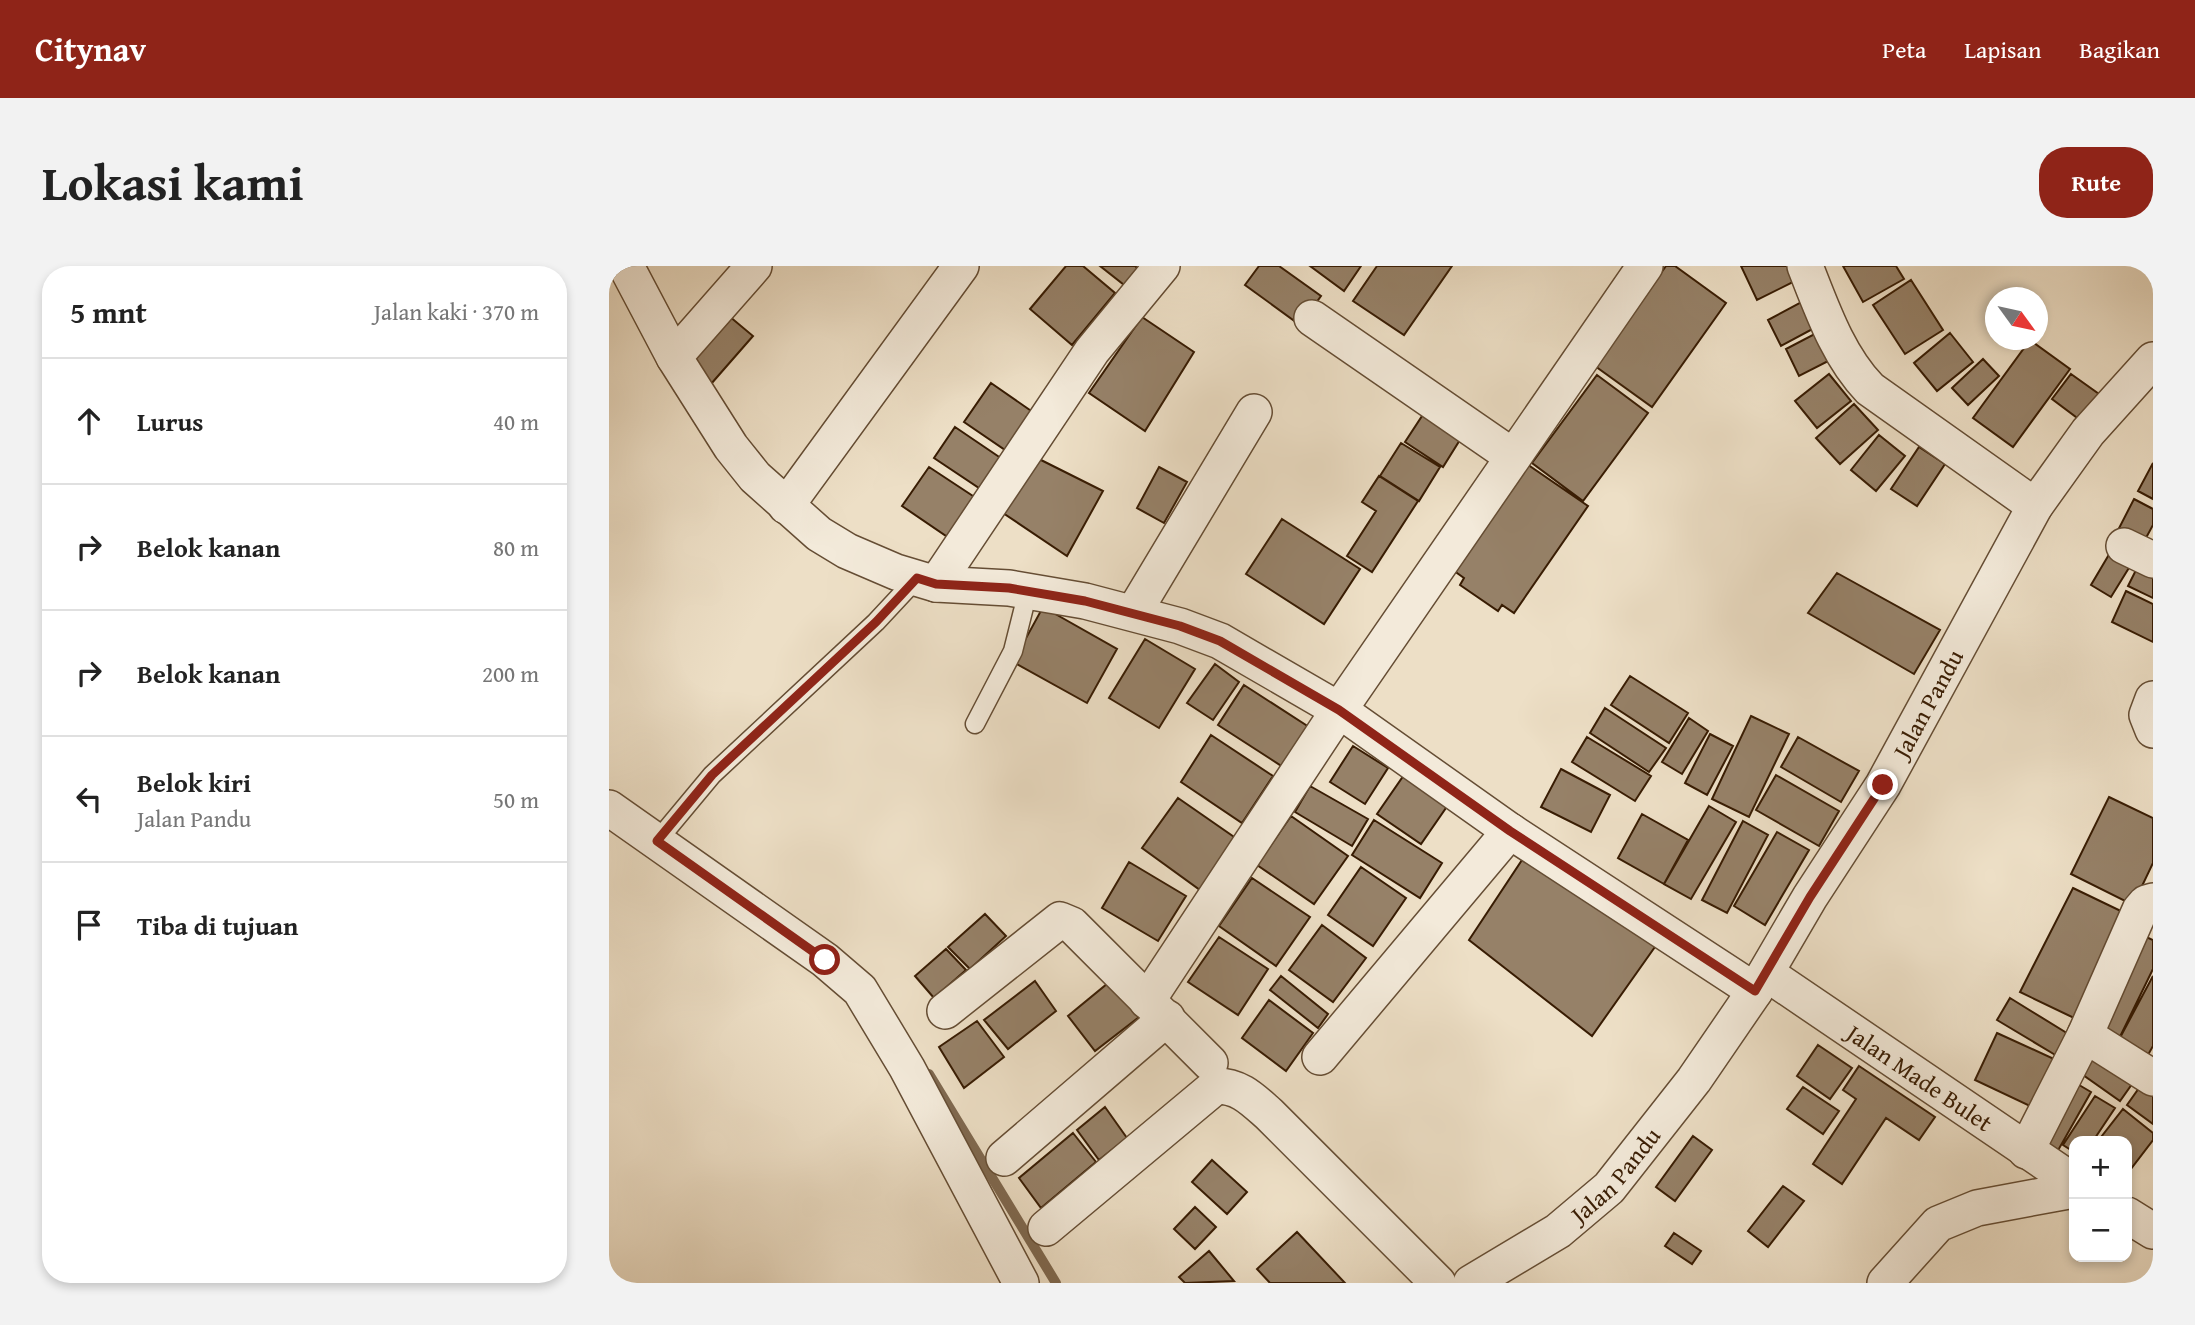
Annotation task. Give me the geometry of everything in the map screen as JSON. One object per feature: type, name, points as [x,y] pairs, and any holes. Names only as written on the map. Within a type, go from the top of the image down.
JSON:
[{"type":"street","name":"Jalan Made Bulet","points":[[627,266],[674,357],[731,447],[755,477],[818,534],[847,551],[926,581],[1028,591],[1134,612],[1220,641],[1339,710],[1510,831],[1760,982],[2069,1179]]},
{"type":"street","points":[[674,357],[754,266]]},
{"type":"street","points":[[786,506],[961,266]]},
{"type":"street","points":[[926,581],[1092,351],[1162,266]]},
{"type":"street","points":[[1004,1158],[1157,1009],[1339,710],[1645,266]]},
{"type":"street","points":[[1805,266],[1826,321],[1860,378],[1870,389],[2035,506]]},
{"type":"street","points":[[1312,318],[1512,456]]},
{"type":"street","name":"Jalan Pandu","points":[[1471,1283],[1558,1231],[1609,1188],[1694,1080],[1760,982],[1889,775],[2035,506],[2088,432],[2150,368]]},
{"type":"street","points":[[1134,612],[1254,412]]},
{"type":"street","points":[[2153,699],[2147,715],[2153,730]]},
{"type":"street","points":[[609,808],[659,838],[825,960],[860,990],[907,1068],[1021,1283]]},
{"type":"street","points":[[1320,1057],[1510,831]]},
{"type":"street","points":[[2026,1151],[2085,1035],[2140,910],[2153,901]]},
{"type":"street","points":[[945,1011],[1060,920],[1072,925],[1210,1063]]},
{"type":"street","points":[[2085,1035],[2153,1078]]},
{"type":"street","points":[[1046,1227],[1216,1086],[1231,1086],[1247,1094],[1269,1114],[1438,1283]]},
{"type":"street","points":[[1893,1280],[1926,1234],[1960,1214],[2069,1191]]},
{"type":"street","points":[[2132,1218],[2153,1231]]},
{"type":"lane","points":[[659,838],[719,768],[876,622],[926,581]]},
{"type":"lane","points":[[975,724],[1013,651],[1028,591]]},
{"type":"building","points":[[1066,266],[1083,266],[1115,293],[1072,345],[1030,309]]},
{"type":"building","points":[[1100,266],[1135,266],[1141,271],[1128,288]]},
{"type":"building","points":[[1259,266],[1279,266],[1321,296],[1300,325],[1245,285]]},
{"type":"building","points":[[1310,266],[1361,266],[1344,291]]},
{"type":"building","points":[[1377,266],[1452,266],[1404,335],[1353,301]]},
{"type":"building","points":[[1666,266],[1675,266],[1726,303],[1652,407],[1595,366]]},
{"type":"building","points":[[1741,266],[1793,266],[1799,279],[1757,300]]},
{"type":"building","points":[[1843,266],[1896,266],[1904,279],[1863,302]]},
{"type":"building","points":[[1911,280],[1943,330],[1905,354],[1873,305]]},
{"type":"building","points":[[1807,299],[1820,325],[1781,346],[1768,320]]},
{"type":"building","points":[[729,316],[753,336],[711,384],[688,365]]},
{"type":"building","points":[[1142,317],[1194,352],[1145,431],[1089,393]]},
{"type":"building","points":[[1826,328],[1840,355],[1799,376],[1786,349]]},
{"type":"building","points":[[1950,333],[1973,362],[1937,391],[1914,363]]},
{"type":"building","points":[[2023,350],[2044,350],[2070,369],[2013,447],[1973,418]]},
{"type":"building","points":[[1983,359],[1999,376],[1968,405],[1952,388]]},
{"type":"building","points":[[1829,374],[1851,401],[1817,428],[1795,401]]},
{"type":"building","points":[[2071,374],[2099,394],[2080,420],[2052,399]]},
{"type":"building","points":[[1597,375],[1648,413],[1583,501],[1532,463]]},
{"type":"building","points":[[991,383],[1037,415],[1011,454],[964,422]]},
{"type":"building","points":[[1854,404],[1878,430],[1840,464],[1816,438]]},
{"type":"building","points":[[1426,410],[1463,435],[1443,467],[1405,442]]},
{"type":"building","points":[[955,427],[1011,465],[991,496],[934,458]]},
{"type":"building","points":[[1879,435],[1905,456],[1876,491],[1851,470]]},
{"type":"building","points":[[1401,443],[1440,467],[1419,501],[1380,476]]},
{"type":"building","points":[[1919,447],[1945,464],[1917,506],[1891,489]]},
{"type":"building","points":[[1039,459],[1103,491],[1067,556],[1003,513]]},
{"type":"building","points":[[1524,462],[1588,506],[1514,613],[1502,605],[1498,611],[1460,585],[1464,578],[1450,568]]},
{"type":"building","points":[[2153,463],[2153,499],[2138,491]]},
{"type":"building","points":[[929,467],[979,500],[952,540],[902,506]]},
{"type":"building","points":[[1159,467],[1187,482],[1164,523],[1137,508]]},
{"type":"building","points":[[1379,476],[1418,501],[1372,572],[1347,556],[1376,511],[1362,502]]},
{"type":"building","points":[[2134,499],[2153,509],[2153,525],[2140,549],[2115,536]]},
{"type":"building","points":[[1282,519],[1360,569],[1324,624],[1246,574]]},
{"type":"building","points":[[2114,546],[2135,558],[2111,597],[2091,585]]},
{"type":"building","points":[[2141,560],[2153,566],[2153,598],[2128,586]]},
{"type":"building","points":[[1837,573],[1940,630],[1914,674],[1808,613]]},
{"type":"building","points":[[2126,591],[2153,604],[2153,642],[2112,622]]},
{"type":"building","points":[[1043,607],[1117,649],[1087,703],[1013,662]]},
{"type":"building","points":[[1145,639],[1195,669],[1159,728],[1109,698]]},
{"type":"building","points":[[1215,664],[1239,682],[1213,720],[1187,703]]},
{"type":"building","points":[[1630,676],[1688,713],[1669,743],[1611,705]]},
{"type":"building","points":[[1244,685],[1309,727],[1283,767],[1218,725]]},
{"type":"building","points":[[1605,708],[1666,748],[1649,772],[1590,733]]},
{"type":"building","points":[[1751,716],[1789,734],[1749,817],[1712,799]]},
{"type":"building","points":[[1689,718],[1708,731],[1682,774],[1662,762]]},
{"type":"building","points":[[1710,734],[1733,746],[1707,795],[1685,783]]},
{"type":"building","points":[[1211,735],[1273,776],[1242,823],[1181,782]]},
{"type":"building","points":[[1587,737],[1651,776],[1635,801],[1572,762]]},
{"type":"building","points":[[1798,737],[1859,771],[1841,802],[1781,767]]},
{"type":"building","points":[[1353,746],[1388,768],[1365,804],[1330,782]]},
{"type":"building","points":[[1561,769],[1610,795],[1591,832],[1541,807]]},
{"type":"building","points":[[1404,775],[1448,805],[1421,844],[1377,814]]},
{"type":"building","points":[[1776,775],[1839,811],[1819,846],[1756,810]]},
{"type":"building","points":[[1310,786],[1368,819],[1352,846],[1295,812]]},
{"type":"building","points":[[2109,797],[2153,818],[2153,863],[2133,905],[2071,874]]},
{"type":"building","points":[[1178,798],[1237,839],[1200,890],[1142,848]]},
{"type":"building","points":[[1709,806],[1736,822],[1691,899],[1664,884]]},
{"type":"building","points":[[1642,814],[1688,840],[1664,884],[1618,858]]},
{"type":"building","points":[[1291,816],[1348,856],[1314,904],[1257,865]]},
{"type":"building","points":[[1374,820],[1442,863],[1420,898],[1352,855]]},
{"type":"building","points":[[1743,821],[1768,835],[1727,913],[1702,900]]},
{"type":"building","points":[[1777,832],[1809,850],[1765,925],[1734,906]]},
{"type":"building","points":[[1526,854],[1657,944],[1592,1036],[1469,940]]},
{"type":"building","points":[[1129,862],[1186,896],[1158,941],[1102,908]]},
{"type":"building","points":[[1361,867],[1406,898],[1373,946],[1328,915]]},
{"type":"building","points":[[1252,878],[1310,917],[1276,966],[1219,926]]},
{"type":"building","points":[[2073,888],[2125,913],[2074,1018],[2020,992]]},
{"type":"building","points":[[985,914],[1006,936],[970,969],[948,947]]},
{"type":"building","points":[[1322,925],[1366,958],[1333,1002],[1289,970]]},
{"type":"building","points":[[2144,936],[2153,940],[2153,969],[2115,1047],[2095,1037]]},
{"type":"building","points":[[1219,937],[1268,969],[1238,1015],[1188,982]]},
{"type":"building","points":[[946,949],[966,970],[934,998],[915,976]]},
{"type":"building","points":[[1281,976],[1328,1014],[1318,1028],[1270,990]]},
{"type":"building","points":[[2153,976],[2153,1046],[2144,1062],[2115,1047]]},
{"type":"building","points":[[1113,979],[1143,1014],[1095,1051],[1068,1016]]},
{"type":"building","points":[[1035,981],[1056,1011],[1008,1049],[984,1020]]},
{"type":"building","points":[[2010,998],[2070,1035],[2057,1056],[1997,1020]]},
{"type":"building","points":[[1269,1000],[1313,1033],[1286,1071],[1242,1038]]},
{"type":"building","points":[[977,1021],[1004,1057],[964,1088],[939,1047]]},
{"type":"building","points":[[1997,1033],[2054,1059],[2032,1107],[1975,1080]]},
{"type":"building","points":[[1818,1045],[1852,1068],[1830,1099],[1797,1076]]},
{"type":"building","points":[[2094,1045],[2137,1077],[2120,1101],[2076,1070]]},
{"type":"building","points":[[1859,1066],[1935,1117],[1919,1140],[1886,1118],[1842,1184],[1813,1164],[1856,1099],[1843,1090]]},
{"type":"building","points":[[2144,1081],[2153,1088],[2153,1124],[2127,1105]]},
{"type":"building","points":[[2074,1082],[2091,1092],[2056,1154],[2040,1145]]},
{"type":"building","points":[[1803,1087],[1839,1111],[1823,1134],[1787,1109]]},
{"type":"building","points":[[2095,1096],[2115,1108],[2096,1136],[2069,1136],[2069,1149],[2063,1145]]},
{"type":"building","points":[[1105,1107],[1127,1138],[1099,1160],[1077,1130]]},
{"type":"building","points":[[2123,1109],[2153,1133],[2153,1140],[2132,1167],[2132,1136],[2102,1136]]},
{"type":"building","points":[[1073,1133],[1096,1162],[1041,1208],[1019,1178]]},
{"type":"building","points":[[1693,1136],[1712,1150],[1675,1201],[1656,1187]]},
{"type":"building","points":[[1212,1160],[1247,1192],[1227,1214],[1192,1182]]},
{"type":"building","points":[[1783,1186],[1804,1201],[1768,1247],[1748,1231]]},
{"type":"building","points":[[1195,1207],[1216,1227],[1195,1249],[1174,1229]]},
{"type":"building","points":[[1297,1232],[1345,1283],[1270,1283],[1257,1269]]},
{"type":"building","points":[[1674,1233],[1701,1251],[1692,1264],[1665,1246]]},
{"type":"building","points":[[1209,1251],[1234,1281],[1185,1283],[1179,1277]]},
{"type":"waterway","points":[[929,1074],[1056,1283]]},
{"type":"route","points":[[825,960],[657,841],[712,775],[876,622],[917,578],[936,584],[1009,588],[1085,601],[1134,612],[1220,641],[1339,710],[1510,831],[1755,991],[1810,897],[1883,785]]}]
